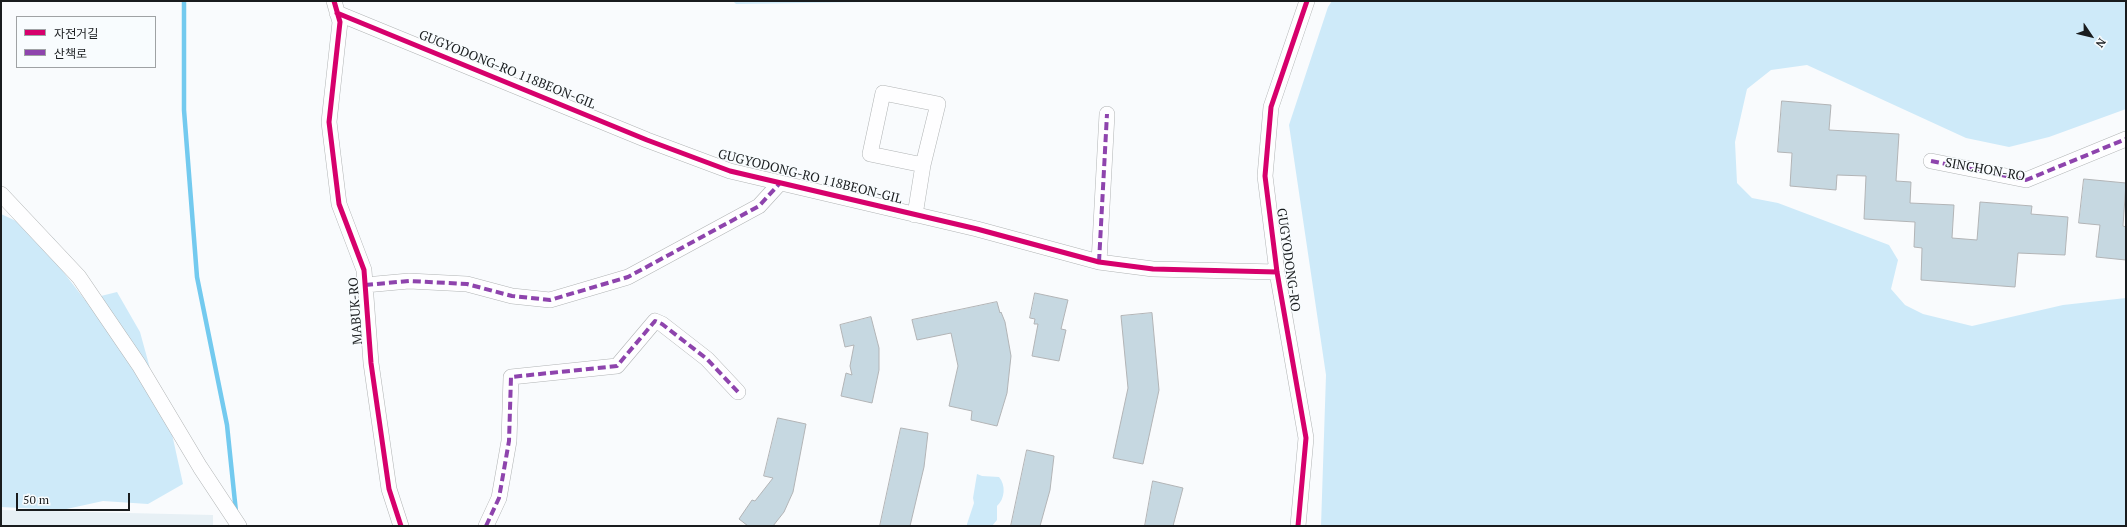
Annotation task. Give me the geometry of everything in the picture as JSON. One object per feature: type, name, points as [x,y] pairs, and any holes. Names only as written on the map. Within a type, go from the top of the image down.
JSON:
[{"type":"street","name":"GUGYODONG-RO","points":[[1298,526],[1306,438],[1277,272],[1265,176],[1271,107],[1308,1]]},
{"type":"street","name":"GUGYODONG-RO 118BEON-GIL","points":[[336,7],[647,140],[730,171],[915,214],[1099,262],[1153,268],[1277,272]]},
{"type":"street","name":"MABUK-RO","points":[[336,7],[340,22],[329,122],[338,204],[364,270],[371,363],[389,489],[401,526]]},
{"type":"street","points":[[915,214],[922,165],[938,104],[883,93],[870,154],[922,165]]},
{"type":"street","points":[[1099,262],[1107,114]]},
{"type":"street","name":"SINCHON-RO","points":[[1931,161],[2026,180],[2126,139]]},
{"type":"street","points":[[365,285],[409,281],[468,284],[512,296],[550,300],[628,277],[759,206],[780,183]]},
{"type":"street","points":[[1,194],[79,277],[139,365],[200,467],[240,526]]},
{"type":"street","points":[[486,526],[499,498],[510,441],[511,377],[617,366],[655,321],[662,324],[707,359],[738,392]]},
{"type":"shaded area","points":[[733,1],[932,1],[736,4]]},
{"type":"shaded area","points":[[1332,1],[2126,1],[2126,109],[2049,137],[2009,147],[1966,138],[1807,65],[1771,70],[1747,89],[1735,142],[1737,183],[1752,198],[1778,203],[1889,245],[1898,260],[1891,289],[1905,305],[1923,314],[1972,326],[2063,305],[2126,298],[2126,526],[1321,526],[1326,375],[1289,125],[1328,7]]},
{"type":"shaded area","points":[[1,214],[55,239],[48,252],[85,300],[117,292],[140,332],[151,372],[172,434],[183,484],[148,504],[103,501],[62,510],[1,507]]},
{"type":"shaded area","points":[[977,474],[982,476],[999,477],[1003,484],[1004,492],[1002,500],[997,506],[997,520],[992,526],[967,526],[974,503],[973,498]]},
{"type":"shaded area","points":[[1,510],[213,515],[213,526],[1,526]]},
{"type":"building","points":[[1782,101],[1831,105],[1829,130],[1899,134],[1896,181],[1911,182],[1910,203],[1954,205],[1952,238],[1977,240],[1980,202],[2032,206],[2031,214],[2068,217],[2065,255],[2018,253],[2015,287],[1921,280],[1922,248],[1914,247],[1915,222],[1864,219],[1866,176],[1837,175],[1836,190],[1790,186],[1792,153],[1778,152]]},
{"type":"building","points":[[2084,179],[2126,183],[2123,226],[2126,227],[2126,260],[2096,257],[2100,225],[2079,223]]},
{"type":"building","points":[[1035,293],[1068,300],[1061,329],[1066,330],[1059,361],[1032,356],[1038,324],[1034,324],[1035,319],[1030,318]]},
{"type":"building","points":[[997,302],[1000,313],[1001,312],[1005,322],[1011,356],[1007,393],[997,426],[971,420],[972,411],[949,406],[958,366],[951,333],[917,340],[912,320]]},
{"type":"building","points":[[1152,313],[1159,390],[1143,464],[1113,458],[1128,388],[1121,316]]},
{"type":"building","points":[[871,317],[879,348],[879,370],[872,403],[841,396],[846,373],[852,375],[850,366],[854,345],[845,347],[840,325]]},
{"type":"building","points":[[778,418],[806,424],[793,492],[784,512],[773,526],[748,526],[739,519],[752,500],[755,501],[773,478],[764,476]]},
{"type":"building","points":[[901,428],[928,433],[924,467],[910,526],[880,526]]},
{"type":"building","points":[[1027,450],[1054,456],[1050,490],[1040,526],[1011,526]]},
{"type":"building","points":[[1153,481],[1183,488],[1173,526],[1145,526]]},
{"type":"waterway","points":[[184,1],[184,110],[197,277],[227,425],[236,512]]},
{"type":"marked path","points":[[1099,262],[1107,114]]},
{"type":"marked path","points":[[1931,161],[2026,180],[2126,139]]},
{"type":"marked path","points":[[365,285],[409,281],[467,284],[512,296],[550,300],[628,277],[759,206],[780,183]]},
{"type":"marked path","points":[[486,526],[499,498],[509,441],[511,377],[617,366],[655,321],[662,324],[707,359],[738,392]]},
{"type":"cycle path","points":[[334,1],[340,22],[329,122],[339,204],[364,270],[371,363],[389,489],[401,526]]},
{"type":"cycle path","points":[[1298,526],[1306,438],[1277,272],[1265,176],[1271,107],[1307,1]]},
{"type":"cycle path","points":[[337,13],[647,140],[730,171],[977,229],[1099,262],[1153,269],[1277,272]]}]
